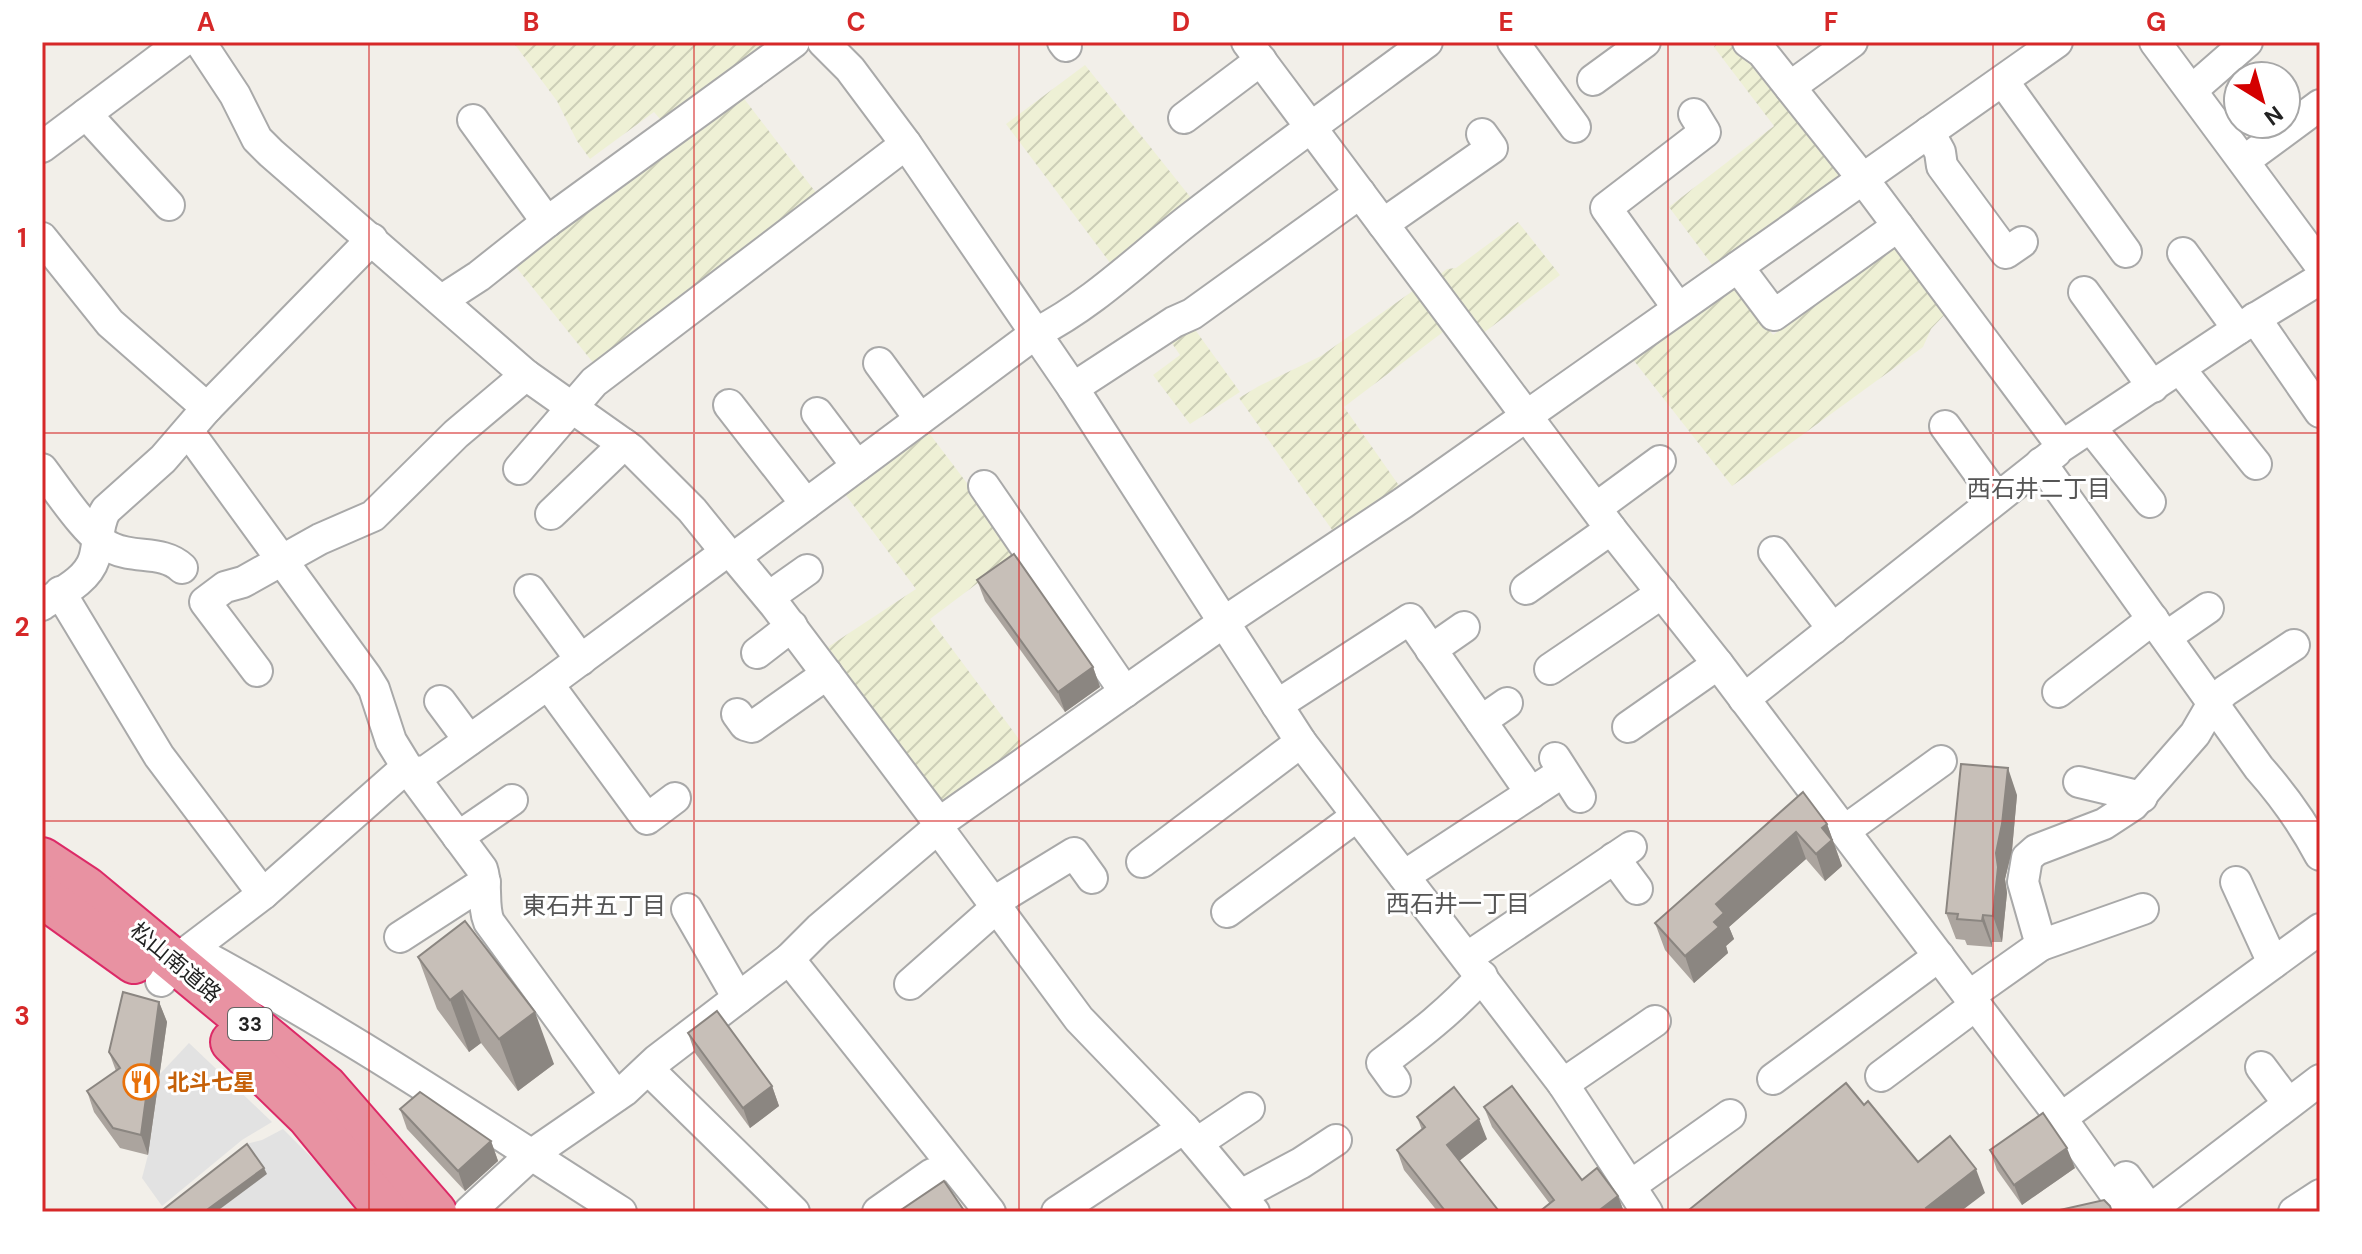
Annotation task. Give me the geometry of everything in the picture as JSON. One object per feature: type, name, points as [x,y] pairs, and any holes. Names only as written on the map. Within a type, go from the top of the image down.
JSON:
[{"type":"highway","name":"松山南道路","points":[[42,859],[86,888],[326,1087],[435,1212]]},
{"type":"highway","name":"松山南道路","points":[[42,896],[175,964],[239,1048],[308,1116],[387,1212]]},
{"type":"street","points":[[42,147],[182,42]]},
{"type":"street","points":[[200,42],[235,95],[257,139],[526,375],[624,444],[692,510],[792,626],[1079,1019],[1191,1135],[1247,1204],[1336,1140]]},
{"type":"street","points":[[442,300],[479,276],[547,222],[794,42]]},
{"type":"street","points":[[823,42],[850,69],[906,144],[1036,333],[1301,742],[1563,1084],[1647,1212]]},
{"type":"street","points":[[175,964],[263,894],[399,774],[426,771],[806,504],[1036,333],[1067,317],[1190,219],[1427,42]]},
{"type":"street","points":[[1513,42],[1575,127]]},
{"type":"street","points":[[1593,80],[1645,42]]},
{"type":"street","points":[[1748,42],[1762,52],[1898,226],[2052,455],[2159,628],[2318,845]]},
{"type":"street","points":[[1790,87],[1852,42]]},
{"type":"street","points":[[469,1212],[531,1155],[616,1096],[789,959],[939,825],[1224,622],[1403,503],[2057,42]]},
{"type":"street","points":[[2155,42],[2320,265]]},
{"type":"street","points":[[2192,90],[2247,42]]},
{"type":"street","points":[[1184,118],[1254,51],[1604,519],[1973,1000],[2150,1210],[2320,1080]]},
{"type":"street","points":[[2003,81],[2126,252]]},
{"type":"street","points":[[2244,161],[2320,105]]},
{"type":"street","points":[[86,114],[169,205]]},
{"type":"street","points":[[1678,308],[1606,208],[1705,132],[1694,114]]},
{"type":"street","points":[[473,120],[547,222]]},
{"type":"street","points":[[1929,132],[1940,152],[1942,166],[2006,253],[2022,242]]},
{"type":"street","points":[[1383,224],[1492,148],[1482,134]]},
{"type":"street","points":[[519,469],[594,382],[906,144]]},
{"type":"street","points":[[1073,388],[1174,322],[1192,314],[1360,193]]},
{"type":"street","points":[[1738,267],[1774,315],[1898,226]]},
{"type":"street","points":[[42,238],[110,323],[197,419],[282,560],[374,689],[391,741],[410,772],[482,869],[485,912],[489,922],[616,1096]]},
{"type":"street","points":[[263,894],[159,756],[51,599],[89,570],[106,510],[163,459],[197,419],[372,239]]},
{"type":"street","points":[[2183,253],[2320,412]]},
{"type":"street","points":[[1744,699],[2052,455],[2246,323],[2320,279]]},
{"type":"street","points":[[2084,292],[2153,387]]},
{"type":"street","points":[[879,363],[920,419]]},
{"type":"street","points":[[2180,369],[2256,464]]},
{"type":"street","points":[[257,671],[205,602],[225,587],[243,582],[320,539],[373,516],[456,434],[526,375]]},
{"type":"street","points":[[729,405],[760,426],[806,504]]},
{"type":"street","points":[[817,413],[857,466]]},
{"type":"street","points":[[1945,426],[1997,498]]},
{"type":"street","points":[[2091,428],[2150,502]]},
{"type":"street","points":[[551,514],[624,444]]},
{"type":"street","points":[[1526,589],[1604,519],[1660,461]]},
{"type":"street","points":[[42,469],[97,539],[127,554],[168,557],[182,568]]},
{"type":"street","points":[[984,486],[1125,692]]},
{"type":"street","points":[[1774,552],[1833,629]]},
{"type":"street","points":[[769,597],[807,570]]},
{"type":"street","points":[[530,590],[581,660]]},
{"type":"street","points":[[1550,669],[1662,593]]},
{"type":"street","points":[[2058,692],[2159,628],[2208,608]]},
{"type":"street","points":[[1277,705],[1410,619],[1531,793]]},
{"type":"street","points":[[757,653],[792,626]]},
{"type":"street","points":[[1431,650],[1464,627]]},
{"type":"street","points":[[2041,945],[2023,882],[2027,858],[2036,850],[2114,818],[2142,797],[2195,734],[2213,703],[2225,691],[2294,645]]},
{"type":"street","points":[[1628,727],[1718,664]]},
{"type":"street","points":[[737,714],[745,725],[752,727],[827,674]]},
{"type":"street","points":[[548,684],[647,819],[675,798]]},
{"type":"street","points":[[440,701],[469,740]]},
{"type":"street","points":[[1481,721],[1507,703]]},
{"type":"street","points":[[1142,862],[1301,742]]},
{"type":"street","points":[[1844,831],[1941,761]]},
{"type":"street","points":[[1404,876],[1531,793],[1559,765],[1580,797]]},
{"type":"street","points":[[2079,782],[2142,797]]},
{"type":"street","points":[[458,837],[512,800]]},
{"type":"street","points":[[1227,912],[1357,816]]},
{"type":"street","points":[[1395,1081],[1382,1063],[1436,1023],[1475,967],[1622,852],[1637,889]]},
{"type":"street","points":[[910,984],[995,905],[1074,853],[1092,878]]},
{"type":"street","points":[[400,937],[485,882]]},
{"type":"street","points":[[2236,882],[2273,963]]},
{"type":"street","points":[[687,909],[738,998]]},
{"type":"street","points":[[1881,1076],[2041,945],[2143,909]]},
{"type":"street","points":[[2067,1113],[2320,929]]},
{"type":"street","points":[[1773,1079],[1939,956]]},
{"type":"street","points":[[789,959],[990,1212]]},
{"type":"street","points":[[175,964],[301,1009],[621,1212]]},
{"type":"street","points":[[1563,1084],[1655,1021]]},
{"type":"street","points":[[2261,1067],[2288,1103]]},
{"type":"street","points":[[648,1069],[794,1212]]},
{"type":"street","points":[[1057,1212],[1191,1135],[1249,1108]]},
{"type":"street","points":[[2067,1113],[2128,1212]]},
{"type":"street","points":[[1630,1186],[1730,1115]]},
{"type":"street","points":[[878,1212],[932,1174]]},
{"type":"street","points":[[2294,1212],[2320,1195]]},
{"type":"green space","points":[[513,42],[780,42],[666,126],[654,112],[590,159],[557,101]]},
{"type":"green space","points":[[1717,42],[1732,42],[1759,61],[1842,170],[1840,182],[1716,270],[1669,207],[1774,126],[1714,47]]},
{"type":"green space","points":[[1085,65],[1195,203],[1117,272],[1006,124]]},
{"type":"green space","points":[[739,92],[820,198],[599,370],[512,262]]},
{"type":"green space","points":[[1518,222],[1560,275],[1478,337],[1434,279],[1447,269],[1456,268]]},
{"type":"green space","points":[[1901,243],[1950,309],[1931,329],[1923,347],[1732,486],[1631,357],[1734,282],[1773,335]]},
{"type":"green space","points":[[1417,288],[1447,329],[1344,407],[1400,487],[1335,534],[1239,398],[1321,356]]},
{"type":"green space","points":[[1191,324],[1240,392],[1190,424],[1153,375],[1180,355],[1167,336]]},
{"type":"green space","points":[[923,425],[1019,552],[930,619],[1027,750],[945,808],[828,647],[916,589],[839,486]]},
{"type":"shaded area","points":[[189,1043],[272,1122],[242,1140],[162,1206],[142,1178],[159,1075]]},
{"type":"shaded area","points":[[283,1129],[340,1186],[360,1212],[216,1212],[266,1174],[246,1144]]},
{"type":"building","points":[[1014,554],[1093,667],[1058,692],[977,580]]},
{"type":"building","points":[[1961,764],[2008,768],[1996,853],[1998,867],[1993,916],[1983,915],[1982,921],[1957,919],[1958,914],[1946,913]]},
{"type":"building","points":[[1803,792],[1827,824],[1822,828],[1832,840],[1816,854],[1796,832],[1716,904],[1724,913],[1714,922],[1719,927],[1685,956],[1655,923]]},
{"type":"building","points":[[465,921],[535,1012],[499,1039],[462,991],[450,1000],[418,957]]},
{"type":"building","name":"北斗七星","points":[[123,992],[159,1002],[141,1135],[113,1128],[87,1091],[120,1068],[109,1052]]},
{"type":"building","points":[[717,1011],[772,1086],[743,1108],[688,1033]]},
{"type":"building","points":[[1846,1083],[1864,1105],[1868,1101],[1918,1162],[1950,1136],[1976,1169],[1926,1208],[1929,1212],[1693,1212],[1690,1209]]},
{"type":"building","points":[[1512,1086],[1582,1180],[1597,1168],[1618,1196],[1597,1212],[1539,1212],[1554,1200],[1484,1107]]},
{"type":"building","points":[[1454,1087],[1479,1119],[1447,1145],[1498,1210],[1495,1212],[1446,1212],[1397,1150],[1425,1127],[1417,1117]]},
{"type":"building","points":[[420,1092],[491,1141],[458,1171],[400,1109]]},
{"type":"building","points":[[2043,1113],[2067,1148],[2014,1185],[1990,1150]]},
{"type":"building","points":[[247,1144],[264,1168],[204,1212],[160,1212]]},
{"type":"building","points":[[944,1181],[965,1212],[898,1212]]},
{"type":"building","points":[[2104,1200],[2112,1212],[2051,1212]]},
{"type":"place","name":"北斗七星","points":[[141,1082]]},
{"type":"district","name":"西石井二丁目","points":[[2039,489]]},
{"type":"district","name":"西石井一丁目","points":[[1458,904]]},
{"type":"district","name":"東石井五丁目","points":[[594,906]]}]
